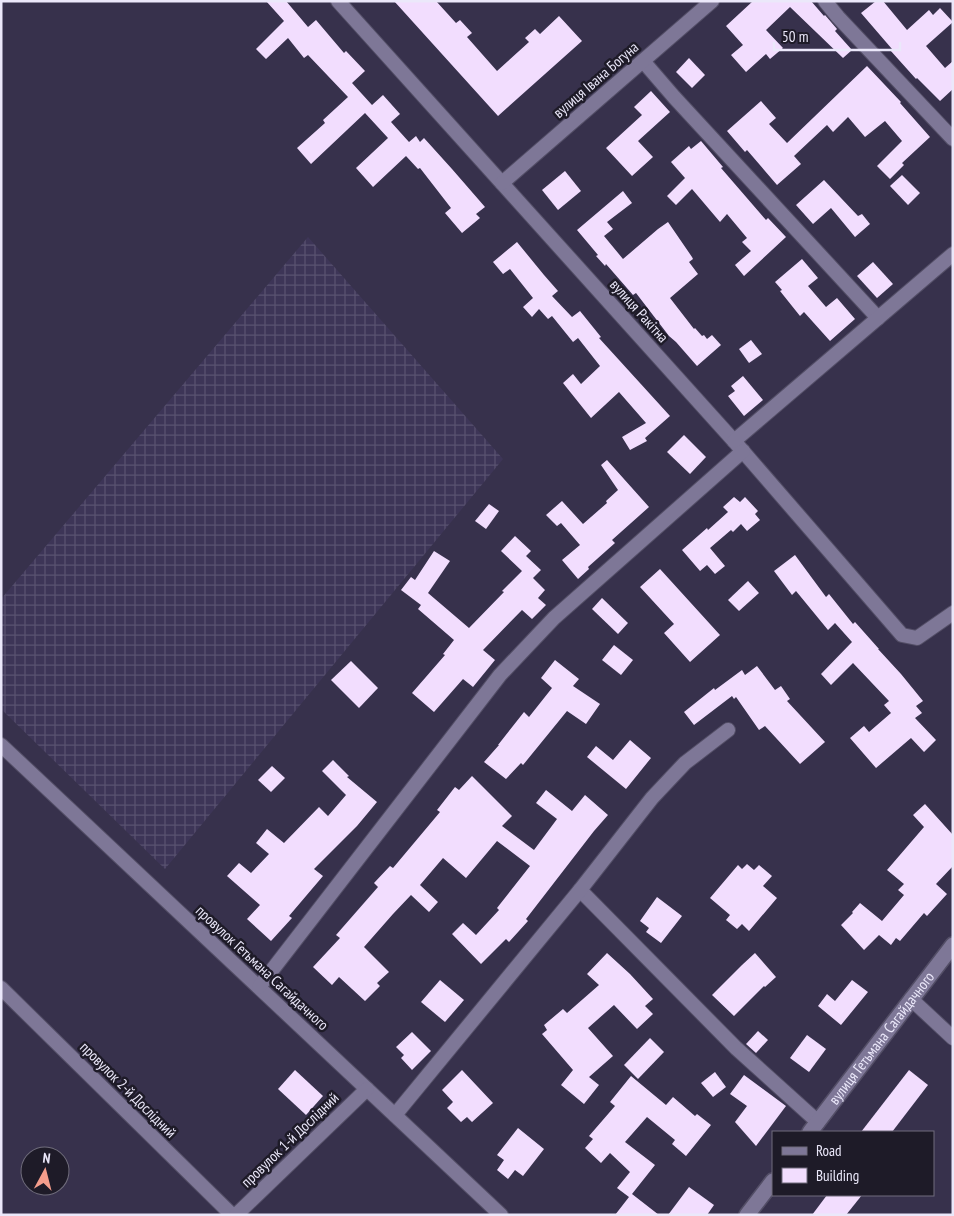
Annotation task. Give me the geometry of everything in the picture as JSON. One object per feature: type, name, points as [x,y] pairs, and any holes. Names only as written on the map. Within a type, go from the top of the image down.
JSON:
[{"type":"main road","name":"вулиця Гетьмана Сагайдачного","points":[[814,1127],[953,945]]},
{"type":"main road","points":[[747,1215],[772,1182]]},
{"type":"street","name":"вулиця Ракітна","points":[[338,1],[738,446],[902,635],[917,638],[953,613]]},
{"type":"street","name":"вулиця Івана Богуна","points":[[502,183],[712,1]]},
{"type":"street","points":[[825,1],[953,139]]},
{"type":"street","points":[[643,61],[878,318]]},
{"type":"street","points":[[259,987],[500,675],[554,618],[738,446],[878,318],[953,254]]},
{"type":"street","points":[[395,1115],[580,890],[652,798],[685,763],[728,730]]},
{"type":"street","name":"провулок Гетьмана Сагайдачного","points":[[1,745],[501,1215]]},
{"type":"street","points":[[580,890],[814,1127]]},
{"type":"street","name":"провулок 2-й Дослідний","points":[[1,988],[234,1215]]},
{"type":"street","points":[[911,999],[953,1038]]},
{"type":"street","name":"провулок 1-й Дослідний","points":[[234,1215],[367,1089]]},
{"type":"shaded area","points":[[308,237],[503,459],[165,869],[1,709],[1,599]]},
{"type":"building","points":[[266,1],[286,1],[308,27],[316,20],[344,53],[346,51],[365,71],[352,83],[372,105],[383,95],[400,114],[391,122],[409,142],[416,136],[420,142],[424,138],[485,207],[476,214],[480,218],[462,233],[445,213],[451,208],[420,168],[418,169],[406,156],[373,187],[356,168],[388,138],[365,113],[311,164],[297,148],[325,123],[323,120],[348,97],[308,55],[304,58],[288,38],[266,59],[256,49],[284,21]]},
{"type":"building","points":[[394,1],[436,1],[456,23],[460,20],[472,33],[467,37],[497,71],[529,42],[525,38],[535,29],[540,34],[559,16],[582,41],[498,116]]},
{"type":"building","points":[[753,1],[811,1],[837,29],[835,31],[852,50],[843,58],[790,7],[766,30],[783,48],[770,59],[766,54],[746,72],[731,55],[743,45],[726,26]]},
{"type":"building","points":[[876,1],[883,1],[907,30],[929,10],[933,15],[940,8],[953,22],[926,46],[945,68],[953,61],[953,89],[940,101],[916,79],[861,13]]},
{"type":"building","points":[[689,58],[705,75],[692,88],[676,72]]},
{"type":"building","points":[[867,66],[901,102],[930,137],[902,163],[904,165],[890,179],[877,166],[902,141],[885,121],[865,137],[848,117],[833,132],[827,125],[794,156],[801,164],[777,185],[747,150],[745,152],[727,131],[761,101],[776,118],[769,124],[787,143]]},
{"type":"building","points":[[651,91],[670,112],[638,141],[653,157],[632,176],[606,148],[642,115],[634,107]]},
{"type":"building","points":[[701,141],[723,167],[721,168],[766,220],[768,218],[786,237],[744,276],[735,265],[751,251],[742,242],[747,238],[727,214],[720,222],[692,189],[676,205],[667,196],[685,178],[671,162],[689,146],[691,149]]},
{"type":"building","points":[[565,171],[581,191],[558,210],[542,190]]},
{"type":"building","points":[[902,175],[920,193],[908,205],[890,186]]},
{"type":"building","points":[[824,180],[858,216],[862,214],[870,224],[855,237],[831,208],[813,224],[796,205]]},
{"type":"building","points":[[623,191],[632,203],[607,222],[613,229],[604,236],[623,259],[668,222],[693,259],[689,262],[698,274],[670,298],[694,329],[707,339],[712,335],[721,345],[697,366],[669,336],[636,293],[633,295],[606,264],[605,266],[596,256],[598,255],[577,230]]},
{"type":"building","points":[[517,242],[558,291],[552,296],[572,317],[580,311],[601,337],[599,338],[670,416],[645,438],[647,441],[630,450],[622,437],[646,423],[619,392],[591,418],[563,383],[573,374],[581,384],[600,366],[578,338],[573,342],[552,316],[548,319],[539,309],[532,317],[523,307],[533,298],[510,269],[503,274],[493,262]]},
{"type":"building","points":[[802,259],[818,278],[808,286],[826,307],[837,298],[855,319],[830,341],[804,312],[800,316],[775,282]]},
{"type":"building","points":[[873,262],[893,284],[877,298],[857,276]]},
{"type":"building","points":[[751,340],[762,354],[749,363],[739,349]]},
{"type":"building","points":[[743,376],[763,400],[744,416],[728,396],[735,391],[731,386]]},
{"type":"building","points":[[684,435],[706,457],[690,474],[667,452]]},
{"type":"building","points":[[607,460],[649,507],[612,540],[615,543],[588,567],[589,569],[578,579],[562,560],[580,545],[561,523],[557,526],[546,515],[562,501],[583,524],[607,503],[606,501],[618,490],[601,465]]},
{"type":"building","points":[[734,497],[740,502],[745,497],[758,511],[755,514],[760,520],[747,531],[741,524],[710,548],[725,566],[715,574],[707,565],[700,571],[682,550],[728,512],[723,507]]},
{"type":"building","points":[[489,504],[499,511],[486,529],[475,521]]},
{"type":"building","points":[[515,536],[531,551],[526,556],[541,570],[533,578],[545,590],[538,598],[546,605],[532,619],[522,610],[483,650],[495,660],[473,687],[463,679],[434,712],[412,693],[445,655],[443,654],[454,640],[418,609],[421,605],[401,590],[411,577],[415,580],[434,551],[450,561],[428,593],[469,628],[522,571],[501,551]]},
{"type":"building","points":[[795,555],[826,597],[829,594],[853,624],[855,622],[923,701],[916,706],[922,713],[915,718],[936,740],[924,752],[911,738],[876,768],[850,738],[864,726],[869,732],[891,713],[884,705],[889,701],[853,663],[831,685],[821,674],[852,642],[835,623],[828,630],[796,591],[792,595],[774,571]]},
{"type":"building","points":[[660,569],[720,635],[690,662],[664,633],[674,624],[640,587]]},
{"type":"building","points":[[748,581],[759,593],[739,611],[728,600]]},
{"type":"building","points":[[602,598],[628,623],[618,634],[592,609]]},
{"type":"building","points":[[614,645],[633,660],[621,675],[602,660]]},
{"type":"building","points":[[555,660],[579,679],[573,686],[600,704],[586,724],[567,711],[523,765],[521,763],[506,779],[484,762],[524,712],[529,717],[552,688],[541,678]]},
{"type":"building","points":[[351,661],[378,688],[359,708],[331,680]]},
{"type":"building","points":[[757,666],[775,690],[781,686],[790,699],[787,701],[825,742],[800,764],[765,726],[759,730],[736,697],[734,699],[732,696],[694,725],[684,712],[714,688],[715,690],[742,670],[745,675]]},
{"type":"building","points":[[630,740],[651,758],[626,789],[587,757],[596,746],[613,760]]},
{"type":"building","points":[[333,760],[349,776],[347,777],[377,802],[357,826],[314,869],[323,876],[289,916],[292,918],[271,941],[247,919],[260,905],[227,876],[239,863],[251,873],[269,854],[256,843],[267,829],[284,843],[319,807],[328,816],[346,795],[322,771]]},
{"type":"building","points":[[272,766],[285,778],[271,792],[258,780]]},
{"type":"building","points":[[472,776],[512,816],[502,826],[534,850],[557,819],[536,803],[546,790],[572,811],[585,795],[608,815],[526,919],[528,921],[509,942],[506,939],[481,964],[452,934],[463,923],[476,935],[499,910],[497,908],[530,866],[497,841],[466,878],[443,858],[420,885],[438,902],[429,912],[411,895],[364,947],[389,972],[377,983],[380,986],[365,1001],[339,977],[332,985],[313,967],[340,938],[336,935],[378,887],[374,883],[390,866],[393,868],[440,812],[437,810],[455,787],[459,790]]},
{"type":"building","points":[[925,804],[953,835],[953,866],[936,884],[947,894],[927,916],[924,913],[900,941],[896,938],[891,945],[879,935],[864,950],[841,925],[860,903],[882,921],[904,895],[898,890],[904,884],[887,870],[924,827],[913,815]]},
{"type":"building","points":[[747,864],[754,870],[759,865],[772,876],[763,886],[777,898],[749,931],[742,924],[737,929],[726,920],[730,915],[710,898],[738,865],[742,869]]},
{"type":"building","points":[[657,897],[682,916],[661,943],[646,932],[649,928],[640,921]]},
{"type":"building","points":[[607,953],[653,999],[645,1006],[653,1014],[637,1029],[614,1005],[588,1028],[613,1056],[589,1077],[599,1085],[584,1104],[561,1085],[573,1070],[542,1034],[547,1030],[544,1025],[563,1009],[567,1013],[599,985],[587,974]]},
{"type":"building","points":[[755,953],[776,977],[764,986],[734,1016],[712,995]]},
{"type":"building","points":[[440,980],[464,1000],[445,1022],[421,1002]]},
{"type":"building","points":[[852,980],[868,992],[841,1025],[818,1006],[827,994],[835,1001]]},
{"type":"building","points":[[758,1031],[768,1040],[756,1053],[746,1044]]},
{"type":"building","points":[[412,1032],[431,1051],[412,1070],[401,1058],[404,1055],[396,1047]]},
{"type":"building","points":[[807,1035],[826,1049],[809,1072],[790,1058]]},
{"type":"building","points":[[650,1038],[664,1052],[638,1079],[624,1065]]},
{"type":"building","points":[[295,1070],[323,1096],[306,1115],[278,1089]]},
{"type":"building","points":[[462,1070],[493,1103],[472,1122],[467,1117],[461,1122],[447,1108],[453,1102],[442,1090]]},
{"type":"building","points":[[909,1070],[928,1085],[893,1131],[862,1131]]},
{"type":"building","points":[[715,1072],[726,1087],[713,1097],[701,1083]]},
{"type":"building","points":[[744,1075],[786,1106],[756,1146],[735,1122],[747,1106],[730,1094]]},
{"type":"building","points":[[631,1076],[666,1105],[673,1097],[695,1116],[697,1114],[711,1125],[686,1156],[672,1144],[675,1140],[647,1117],[625,1142],[655,1165],[632,1194],[659,1215],[615,1215],[629,1197],[617,1188],[630,1172],[610,1153],[601,1163],[585,1148],[593,1139],[589,1136],[615,1106],[610,1102]]},
{"type":"building","points":[[518,1128],[544,1149],[523,1176],[515,1170],[508,1179],[497,1170],[504,1160],[497,1155]]},
{"type":"building","points":[[689,1187],[714,1205],[707,1215],[668,1215]]},
{"type":"building","points":[[826,1196],[861,1196],[846,1215],[812,1215]]}]
